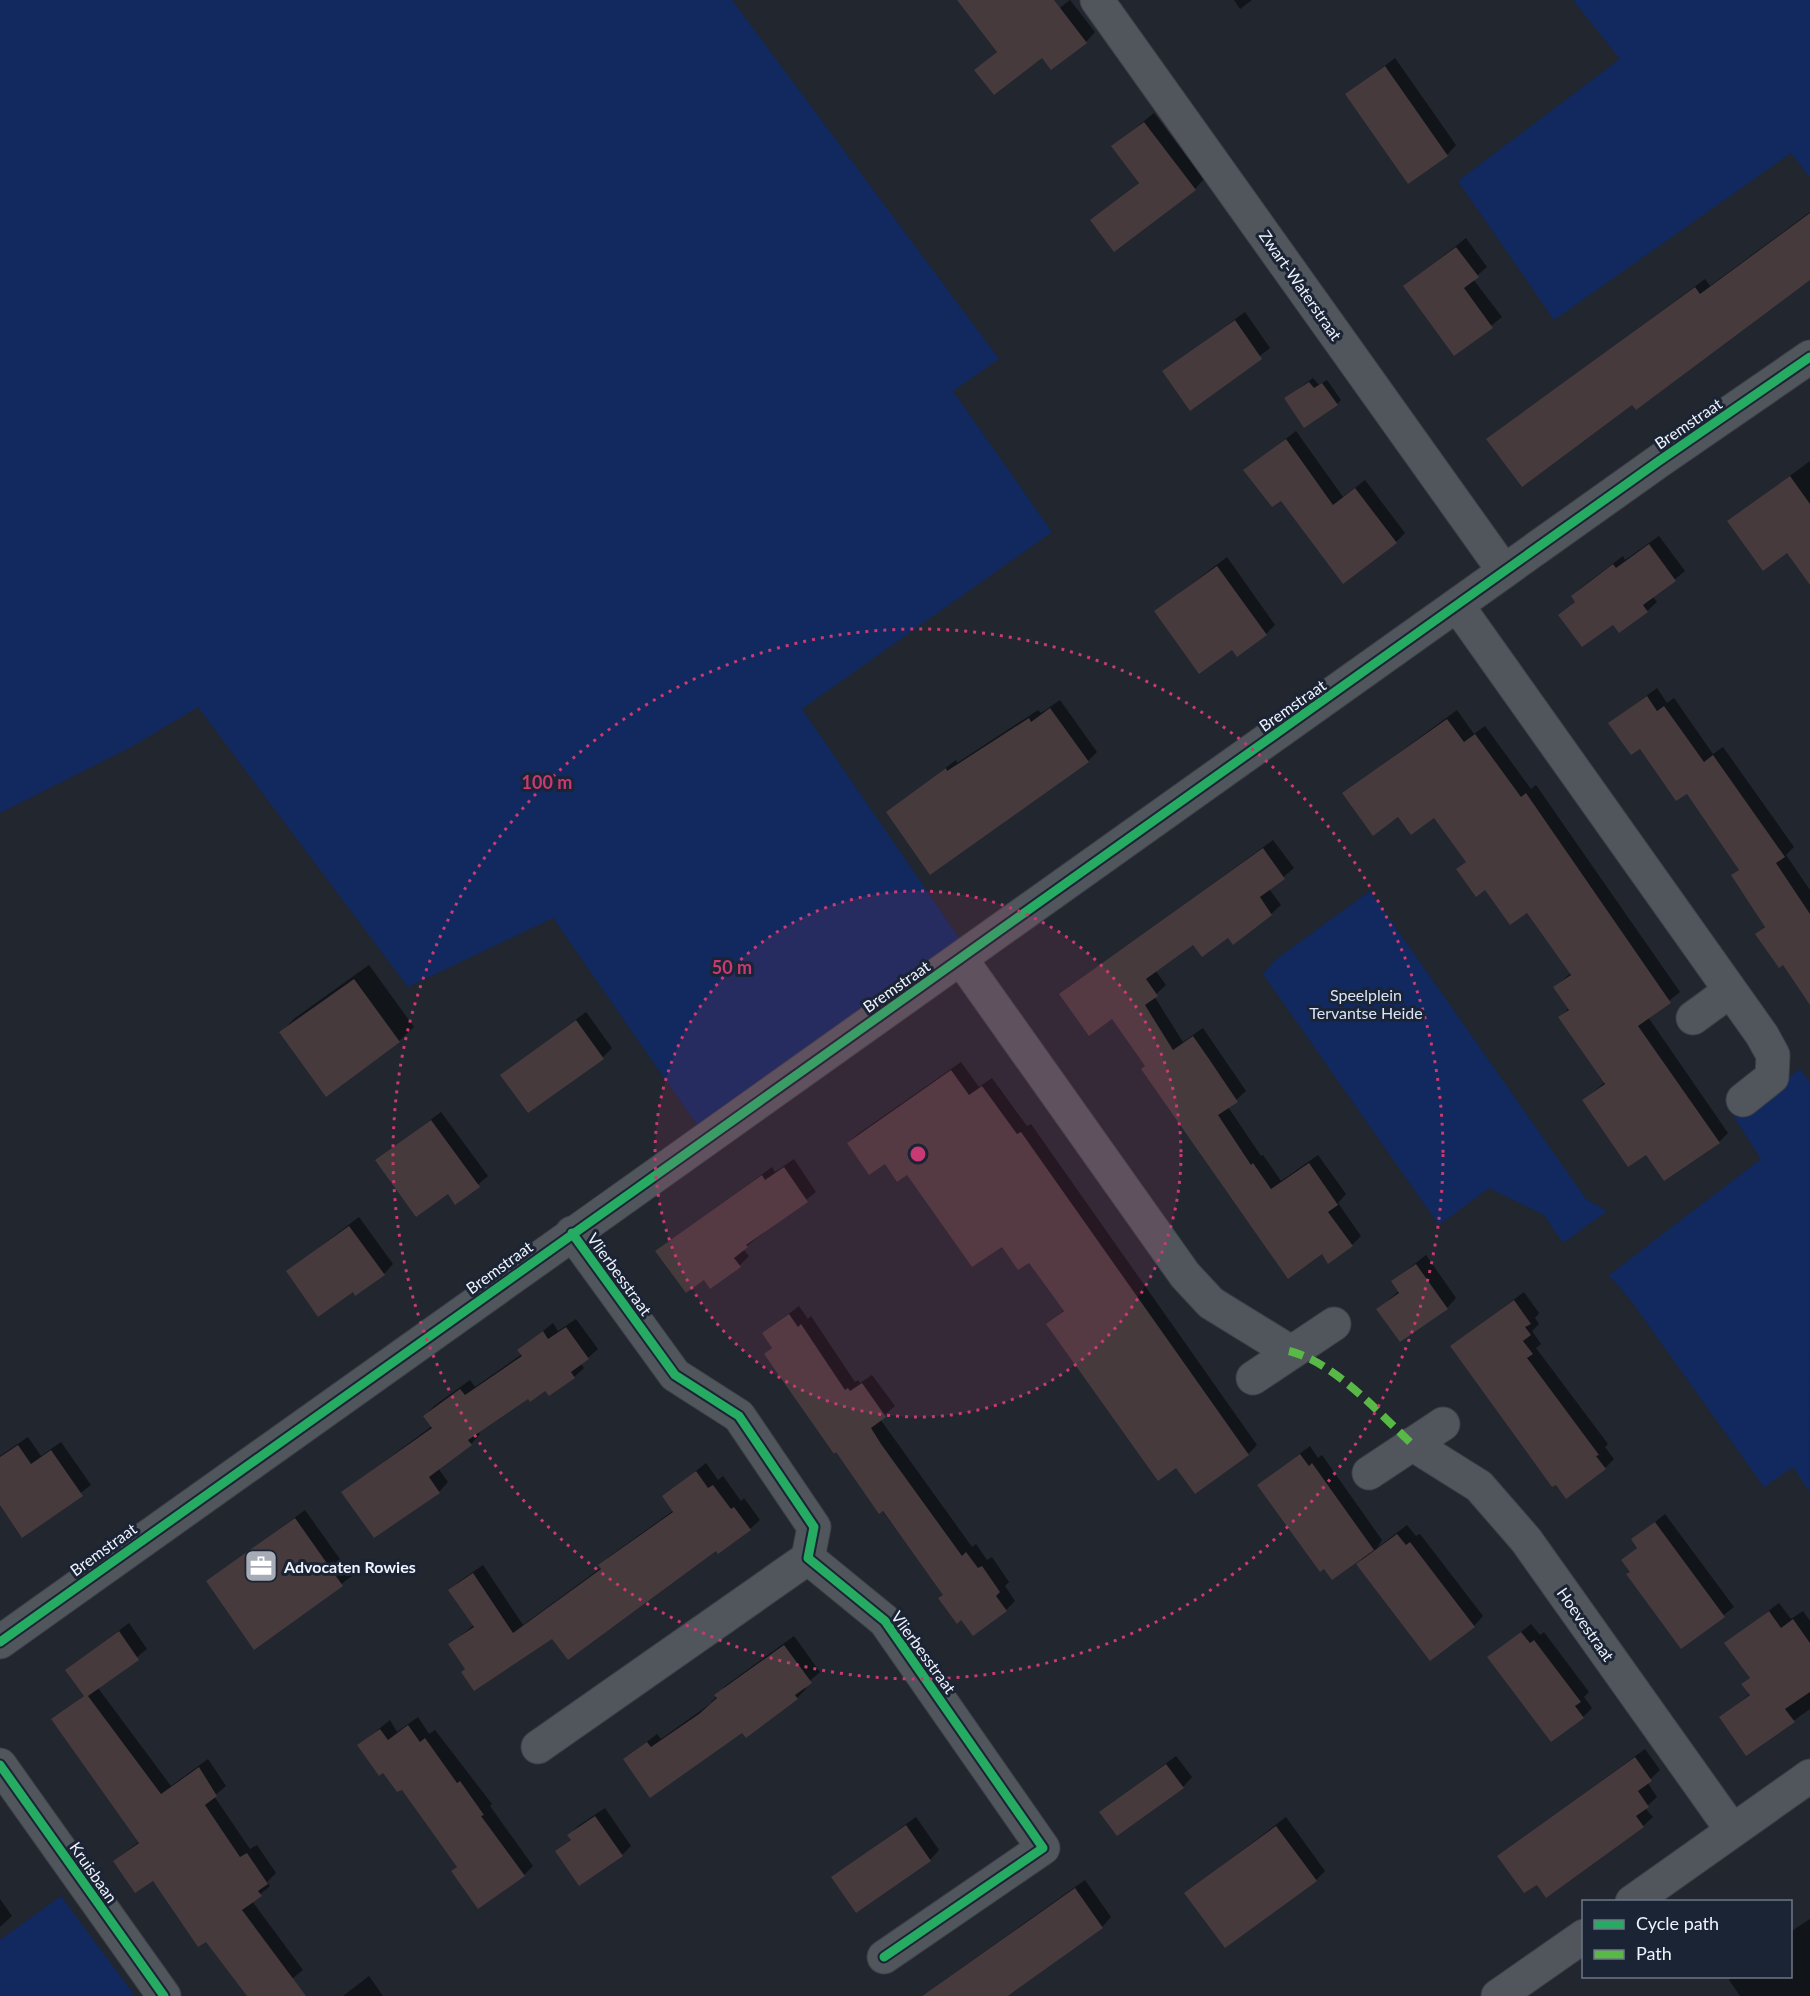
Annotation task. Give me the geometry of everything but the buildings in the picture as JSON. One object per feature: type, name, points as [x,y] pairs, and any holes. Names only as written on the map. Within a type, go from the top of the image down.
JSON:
[{"type":"street","name":"Zwart-Waterstraat","points":[[1097,0],[1504,571]]},
{"type":"street","name":"Bremstraat","points":[[0,1642],[1504,571],[1810,357]]},
{"type":"street","points":[[1457,605],[1773,1054],[1772,1077],[1743,1100]]},
{"type":"street","points":[[961,959],[1185,1275],[1211,1303],[1289,1351]]},
{"type":"street","points":[[1693,1018],[1730,991]]},
{"type":"street","name":"Vlierbesstraat","points":[[572,1233],[675,1375],[739,1416],[814,1527],[808,1558],[885,1621],[1043,1848],[884,1957]]},
{"type":"street","points":[[1253,1378],[1289,1351],[1334,1324]]},
{"type":"street","points":[[1369,1473],[1443,1424]]},
{"type":"street","name":"Hoevestraat","points":[[1412,1444],[1479,1486],[1526,1540],[1732,1830]]},
{"type":"street","points":[[538,1747],[808,1558]]},
{"type":"street","name":"Kruisbaan","points":[[0,1765],[164,1996]]},
{"type":"street","points":[[1635,1900],[1810,1776]]},
{"type":"street","points":[[1498,1996],[1582,1937]]},
{"type":"green space","points":[[0,0],[732,0],[999,359],[953,391],[1052,532],[802,709],[960,939],[697,1125],[553,918],[408,987],[198,707],[133,746],[0,813]]},
{"type":"green space","points":[[1573,0],[1810,0],[1810,178],[1791,153],[1554,320],[1458,181],[1620,59]]},
{"type":"green space","name":"Speelplein Tervantse Heide","points":[[1370,891],[1586,1199],[1607,1211],[1563,1243],[1544,1215],[1489,1188],[1439,1225],[1263,974],[1275,960]]},
{"type":"green space","points":[[1800,1069],[1810,1083],[1809,1491],[1793,1467],[1764,1487],[1632,1302],[1609,1275],[1761,1159],[1734,1117]]},
{"type":"green space","points":[[61,1896],[135,1996],[0,1996],[0,1940]]},
{"type":"marked path","points":[[1289,1351],[1306,1357],[1339,1377],[1370,1403],[1412,1444]]},
{"type":"cycle path","points":[[0,1642],[1659,461],[1810,357]]},
{"type":"cycle path","points":[[572,1233],[675,1375],[739,1416],[814,1527],[808,1558],[885,1621],[1043,1848],[884,1957]]},
{"type":"cycle path","points":[[0,1765],[164,1996]]},
{"type":"place","name":"Advocaten Rowies","points":[[261,1566]]}]
